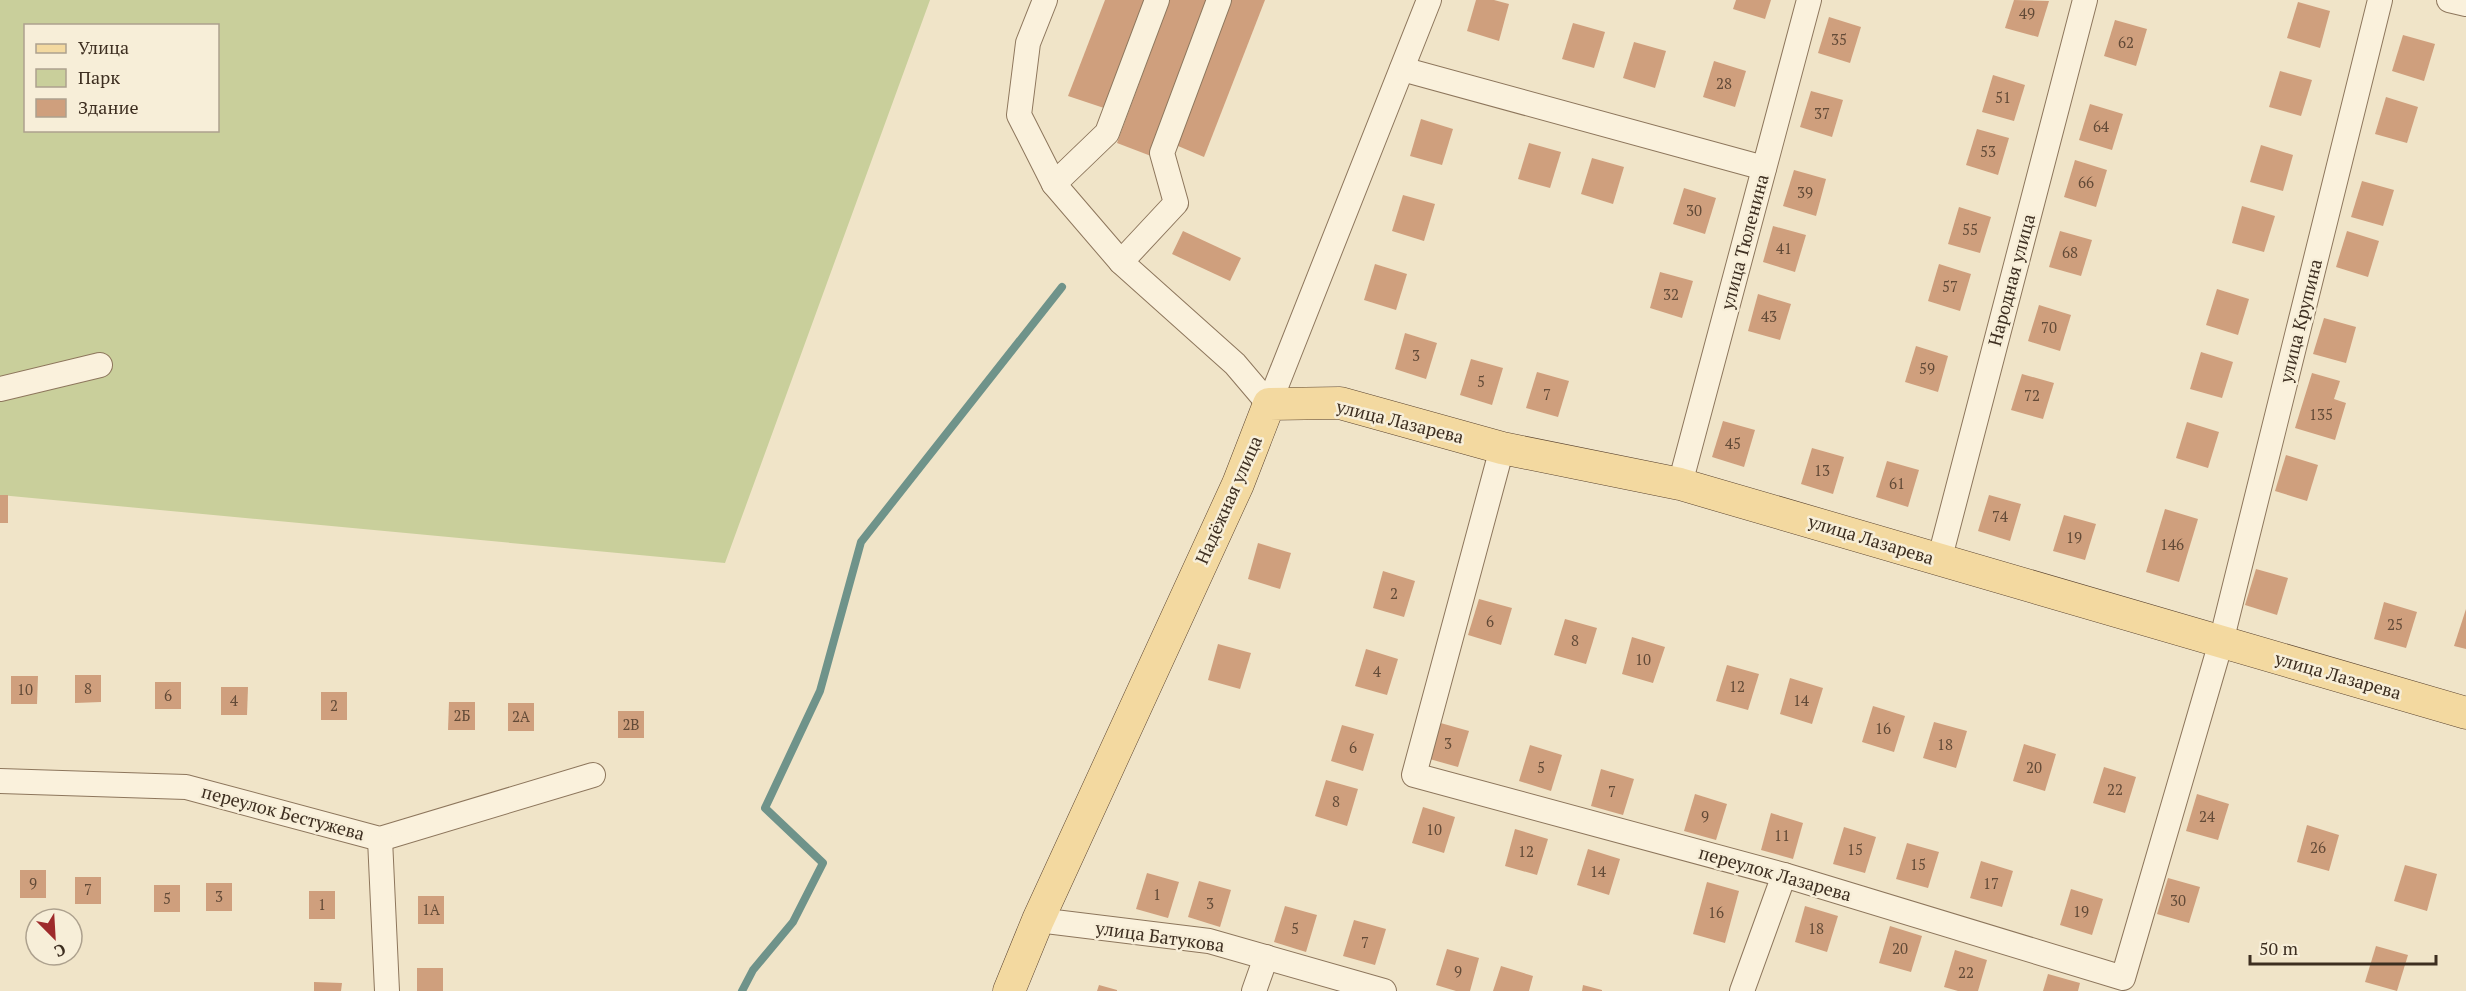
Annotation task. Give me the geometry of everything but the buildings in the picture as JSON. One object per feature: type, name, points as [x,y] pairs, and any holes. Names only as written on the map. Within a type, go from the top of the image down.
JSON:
[{"type":"main road","name":"улица Лазарева","points":[[1269,404],[1340,403],[1502,448],[1680,484],[2466,713]]},
{"type":"main road","name":"Надёжная улица","points":[[1010,991],[1038,920],[1238,483],[1269,404]]},
{"type":"street","points":[[1045,0],[1028,43],[1019,115],[1054,184],[1121,262],[1234,364],[1269,404]]},
{"type":"street","points":[[1054,184],[1107,133],[1157,0]]},
{"type":"street","points":[[1121,262],[1176,203],[1162,153],[1220,0]]},
{"type":"street","name":"Надёжная улица","points":[[1269,404],[1429,0]]},
{"type":"street","name":"улица Тюленина","points":[[1680,484],[1809,0]]},
{"type":"street","name":"Народная улица","points":[[1939,561],[2085,0]]},
{"type":"street","name":"улица Крупина","points":[[2221,642],[2380,0]]},
{"type":"street","points":[[2449,0],[2466,4]]},
{"type":"street","points":[[1402,69],[1764,168]]},
{"type":"street","points":[[0,389],[100,365]]},
{"type":"street","name":"переулок Лазарева","points":[[1502,448],[1414,775],[1784,875],[2123,978],[2221,642]]},
{"type":"street","name":"переулок Бестужева","points":[[0,781],[186,787],[380,839],[593,776]]},
{"type":"street","points":[[380,839],[387,991]]},
{"type":"street","points":[[1742,991],[1784,875]]},
{"type":"street","name":"улица Батукова","points":[[1038,920],[1209,941],[1384,991]]},
{"type":"street","points":[[1254,991],[1266,957]]},
{"type":"green space","points":[[0,0],[930,0],[725,563],[0,495]]},
{"type":"waterway","points":[[742,991],[753,970],[793,922],[823,863],[765,808],[820,691],[861,542],[1062,287]]}]
